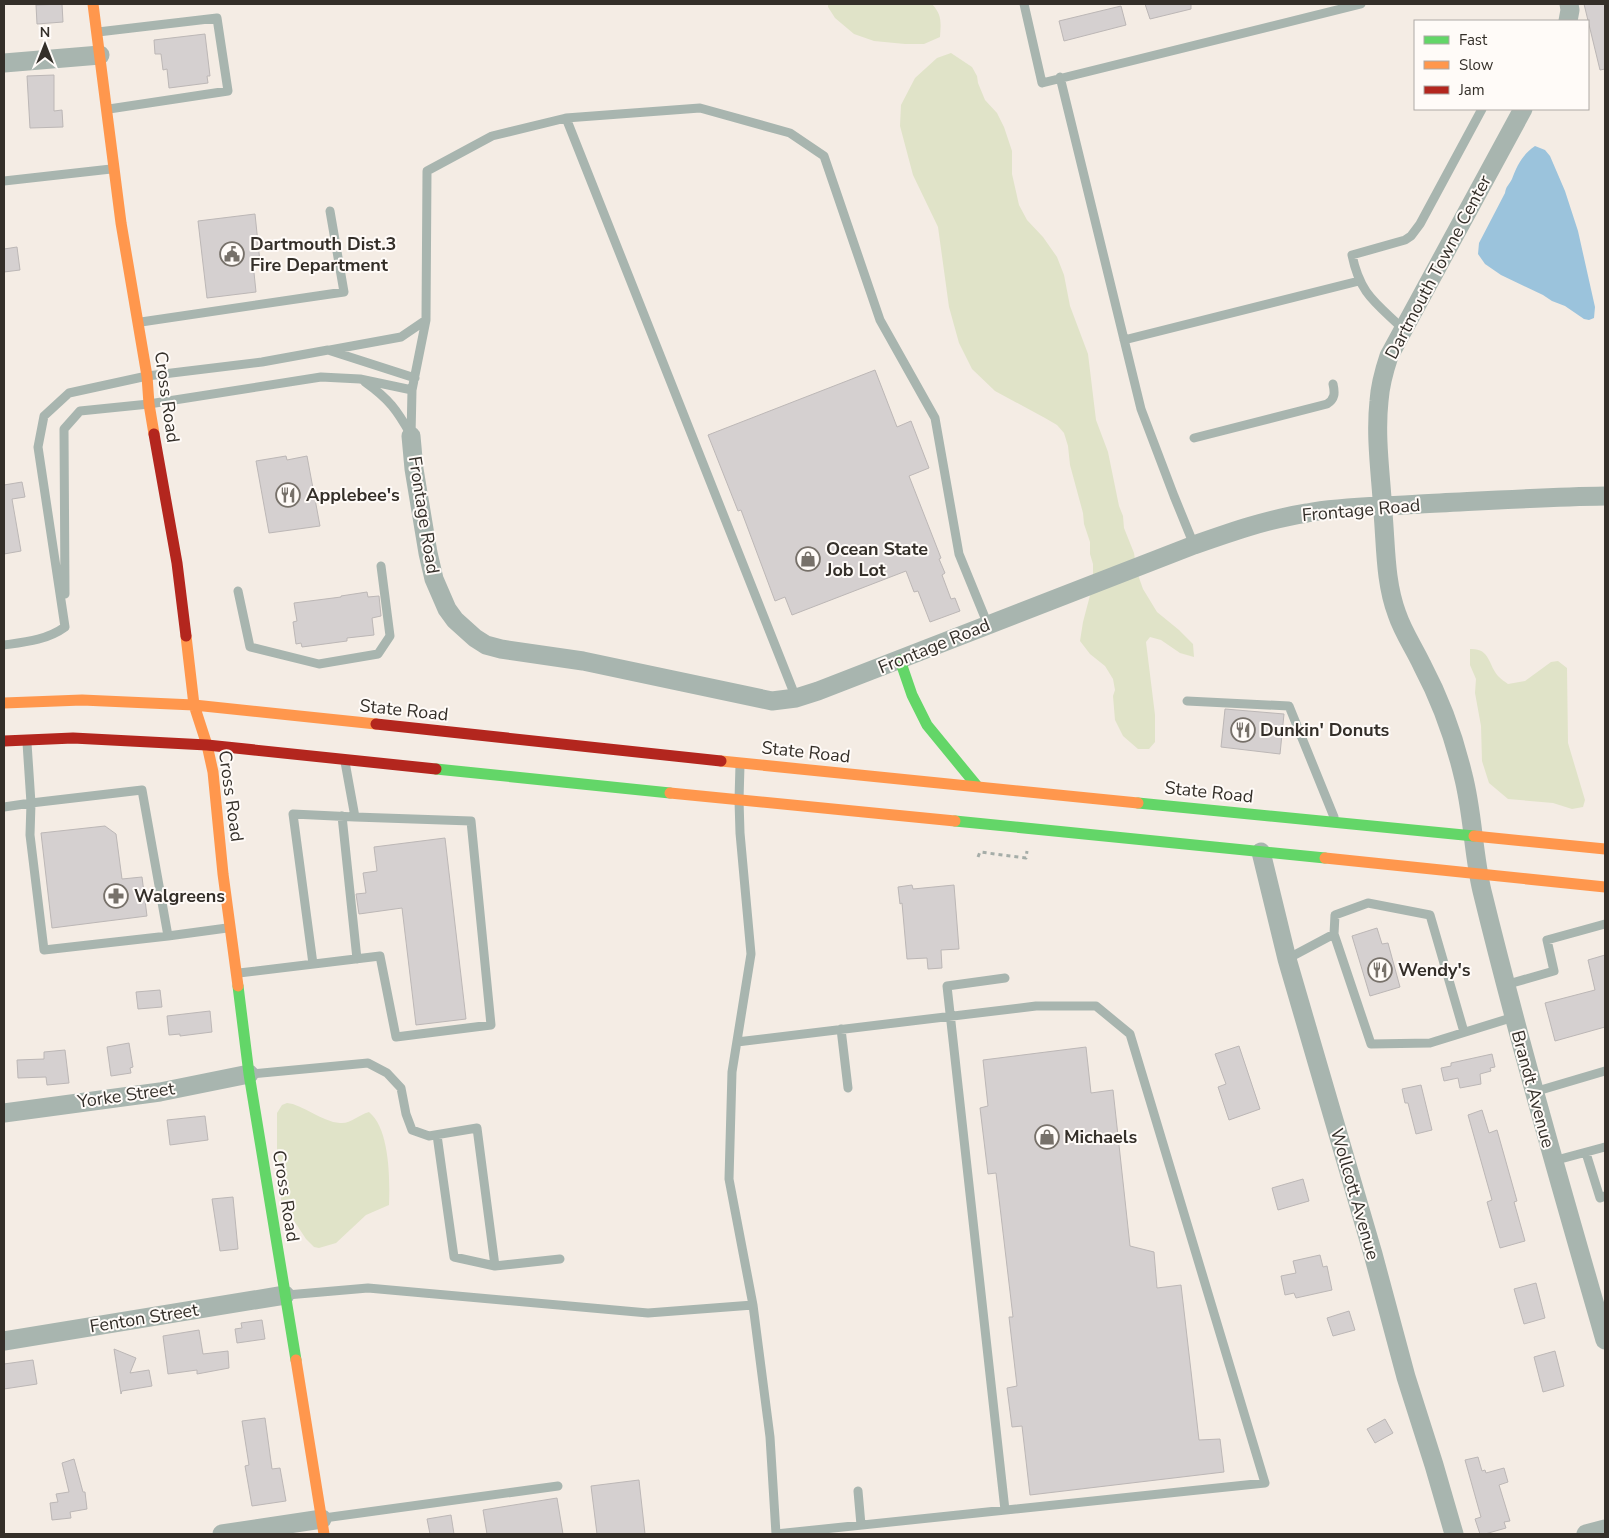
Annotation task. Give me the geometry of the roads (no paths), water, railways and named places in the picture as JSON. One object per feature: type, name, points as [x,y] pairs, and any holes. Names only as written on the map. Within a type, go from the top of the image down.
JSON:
[{"type":"main road","name":"Cross Road","points":[[93,4],[121,223],[147,376],[149,404],[177,563],[194,705],[207,745],[213,772],[248,1074],[323,1527]]},
{"type":"main road","points":[[900,660],[912,695],[927,725],[977,786]]},
{"type":"main road","name":"State Road","points":[[4,703],[82,700],[194,705],[740,763],[1605,849]]},
{"type":"main road","points":[[4,742],[74,738],[207,745],[1605,887]]},
{"type":"street","points":[[1568,20],[1569,4]]},
{"type":"street","points":[[4,63],[100,55]]},
{"type":"street","name":"Dartmouth Towne Center","points":[[1473,836],[1464,778],[1452,737],[1422,665],[1403,630],[1392,600],[1387,570],[1380,479],[1378,403],[1388,356],[1522,110]]},
{"type":"street","name":"Frontage Road","points":[[412,436],[417,488],[434,579],[447,609],[455,620],[475,638],[500,649],[584,661],[772,701],[796,698],[818,691],[1194,545],[1241,529],[1306,513],[1383,506],[1605,496]]},
{"type":"street","name":"Brandt Avenue","points":[[1473,836],[1478,873],[1505,984],[1553,1161],[1605,1340]]},
{"type":"street","name":"Wollcott Avenue","points":[[1260,852],[1287,959],[1370,1244],[1406,1376],[1454,1534]]},
{"type":"street","name":"Yorke Street","points":[[4,1113],[160,1092],[248,1074]]},
{"type":"street","name":"Fenton Street","points":[[4,1341],[285,1296]]},
{"type":"street","points":[[222,1534],[323,1527]]},
{"type":"street","points":[[1586,1534],[1605,1529]]},
{"type":"lane","points":[[1024,4],[1042,82],[1361,4]]},
{"type":"lane","points":[[97,33],[217,18],[228,91],[106,109]]},
{"type":"lane","points":[[1060,77],[1143,416],[1194,545]]},
{"type":"lane","points":[[412,436],[412,390],[426,320],[428,171],[492,136],[566,118],[700,108],[790,133],[824,156],[880,320],[936,418],[959,554],[988,625]]},
{"type":"lane","points":[[1402,328],[1371,299],[1359,281],[1352,255],[1400,242],[1411,236],[1420,224],[1481,110]]},
{"type":"lane","points":[[566,118],[796,698]]},
{"type":"lane","points":[[4,181],[114,168]]},
{"type":"lane","points":[[138,322],[344,292],[330,211]]},
{"type":"lane","points":[[1124,340],[1359,281]]},
{"type":"lane","points":[[65,627],[38,447],[44,416],[69,392],[147,376],[262,362],[401,337],[426,320]]},
{"type":"lane","points":[[328,350],[414,378]]},
{"type":"lane","points":[[65,627],[64,429],[80,412],[149,404],[321,377],[360,379],[412,390]]},
{"type":"lane","points":[[360,379],[382,394],[398,412],[412,436]]},
{"type":"lane","points":[[1194,438],[1327,404],[1331,402],[1334,395],[1333,384]]},
{"type":"lane","points":[[238,591],[250,647],[319,664],[378,654],[390,636],[381,566]]},
{"type":"lane","points":[[4,645],[38,640],[54,635],[65,627]]},
{"type":"lane","points":[[1187,701],[1289,706],[1336,822]]},
{"type":"lane","points":[[27,740],[31,803],[30,835],[44,950],[230,927]]},
{"type":"lane","points":[[345,760],[355,817]]},
{"type":"lane","points":[[737,1042],[1036,1006],[1096,1006],[1130,1034],[1265,1483],[776,1534],[770,1437],[753,1305],[729,1179],[732,1072],[751,954],[738,800],[740,763]]},
{"type":"lane","points":[[4,807],[142,790],[168,936]]},
{"type":"lane","points":[[236,974],[380,956],[396,1037],[491,1025],[471,821],[293,814],[313,964]]},
{"type":"lane","points":[[342,816],[357,959]]},
{"type":"lane","points":[[1464,1032],[1430,915],[1368,904],[1335,916],[1334,934],[1371,1044],[1430,1043],[1514,1017]]},
{"type":"lane","points":[[1505,984],[1554,970],[1547,940],[1605,924]]},
{"type":"lane","points":[[1287,959],[1334,934]]},
{"type":"lane","points":[[1005,978],[947,986],[1005,1510]]},
{"type":"lane","points":[[840,1030],[848,1088]]},
{"type":"lane","points":[[248,1074],[368,1063],[387,1073],[401,1088],[406,1114],[412,1130],[429,1136],[477,1128],[495,1266]]},
{"type":"lane","points":[[1534,1092],[1605,1071]]},
{"type":"lane","points":[[437,1135],[454,1257],[495,1266],[560,1259]]},
{"type":"lane","points":[[1553,1161],[1605,1147]]},
{"type":"lane","points":[[1586,1152],[1600,1198],[1605,1196]]},
{"type":"lane","points":[[285,1296],[368,1288],[648,1313],[753,1305]]},
{"type":"lane","points":[[323,1527],[558,1486]]},
{"type":"lane","points":[[858,1490],[861,1525]]},
{"type":"water","points":[[1535,146],[1545,150],[1550,156],[1565,191],[1578,231],[1595,307],[1594,318],[1589,320],[1584,319],[1565,306],[1501,275],[1485,264],[1478,254],[1479,243],[1518,165],[1524,156]]},
{"type":"place","name":"Dartmouth Dist.3 Fire Department","points":[[232,254]]},
{"type":"place","name":"Applebee's","points":[[288,495]]},
{"type":"place","name":"Ocean State Job Lot","points":[[808,559]]},
{"type":"place","name":"Dunkin' Donuts","points":[[1243,730]]},
{"type":"place","name":"Walgreens","points":[[116,896]]},
{"type":"place","name":"Wendy's","points":[[1380,970]]},
{"type":"place","name":"Michaels","points":[[1047,1137]]}]
